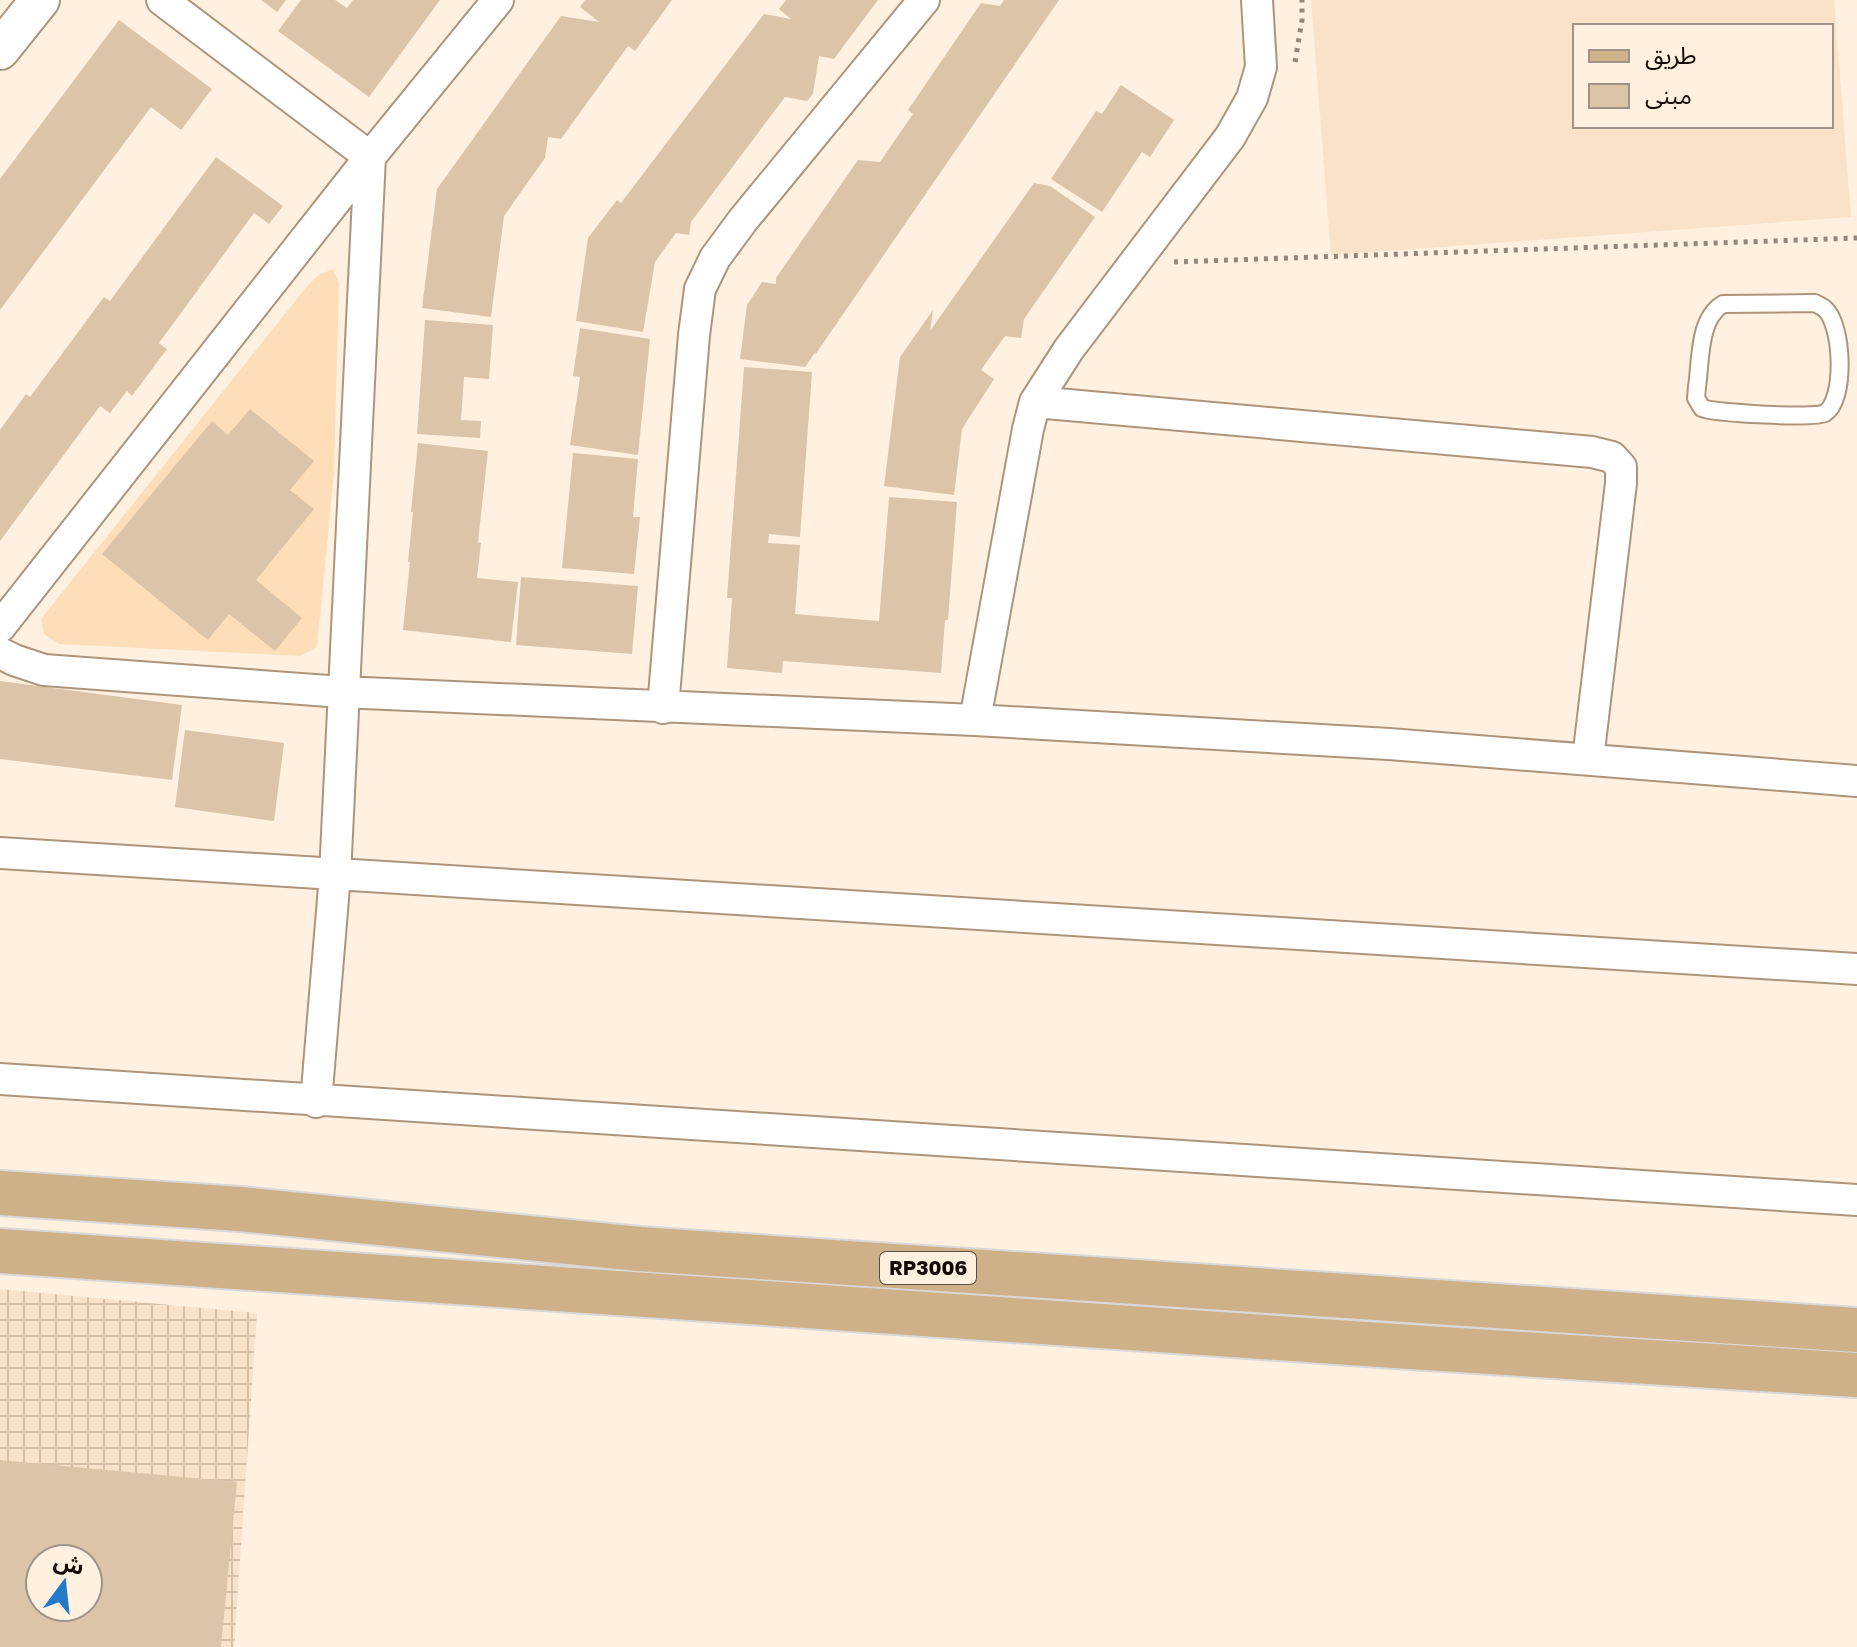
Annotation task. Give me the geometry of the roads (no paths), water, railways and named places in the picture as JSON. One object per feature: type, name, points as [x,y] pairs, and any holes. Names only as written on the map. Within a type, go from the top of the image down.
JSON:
[{"type":"main road","name":"RP3006","points":[[0,1193],[240,1209],[639,1249],[1857,1330]]},
{"type":"main road","name":"RP3006","points":[[0,1251],[1857,1375]]},
{"type":"street","points":[[0,50],[40,0]]},
{"type":"street","points":[[162,0],[370,157]]},
{"type":"street","points":[[0,627],[370,157],[498,0]]},
{"type":"street","points":[[663,708],[692,350],[700,289],[715,258],[743,220],[924,0]]},
{"type":"street","points":[[975,720],[1035,402],[1069,349],[1230,137],[1252,98],[1261,67],[1257,0]]},
{"type":"street","points":[[316,1102],[335,875],[370,157]]},
{"type":"street","points":[[1035,402],[1592,452],[1612,457],[1621,467],[1621,483],[1588,759]]},
{"type":"street","points":[[0,653],[44,670],[342,692],[975,720],[1389,744],[1857,781]]},
{"type":"street","points":[[0,853],[1857,969]]},
{"type":"street","points":[[0,1079],[1136,1158],[1857,1200]]},
{"type":"lane","points":[[1815,303],[1826,309],[1849,362],[1833,407],[1819,416],[1706,411],[1696,398],[1706,321],[1713,310],[1723,304],[1815,303]]}]
